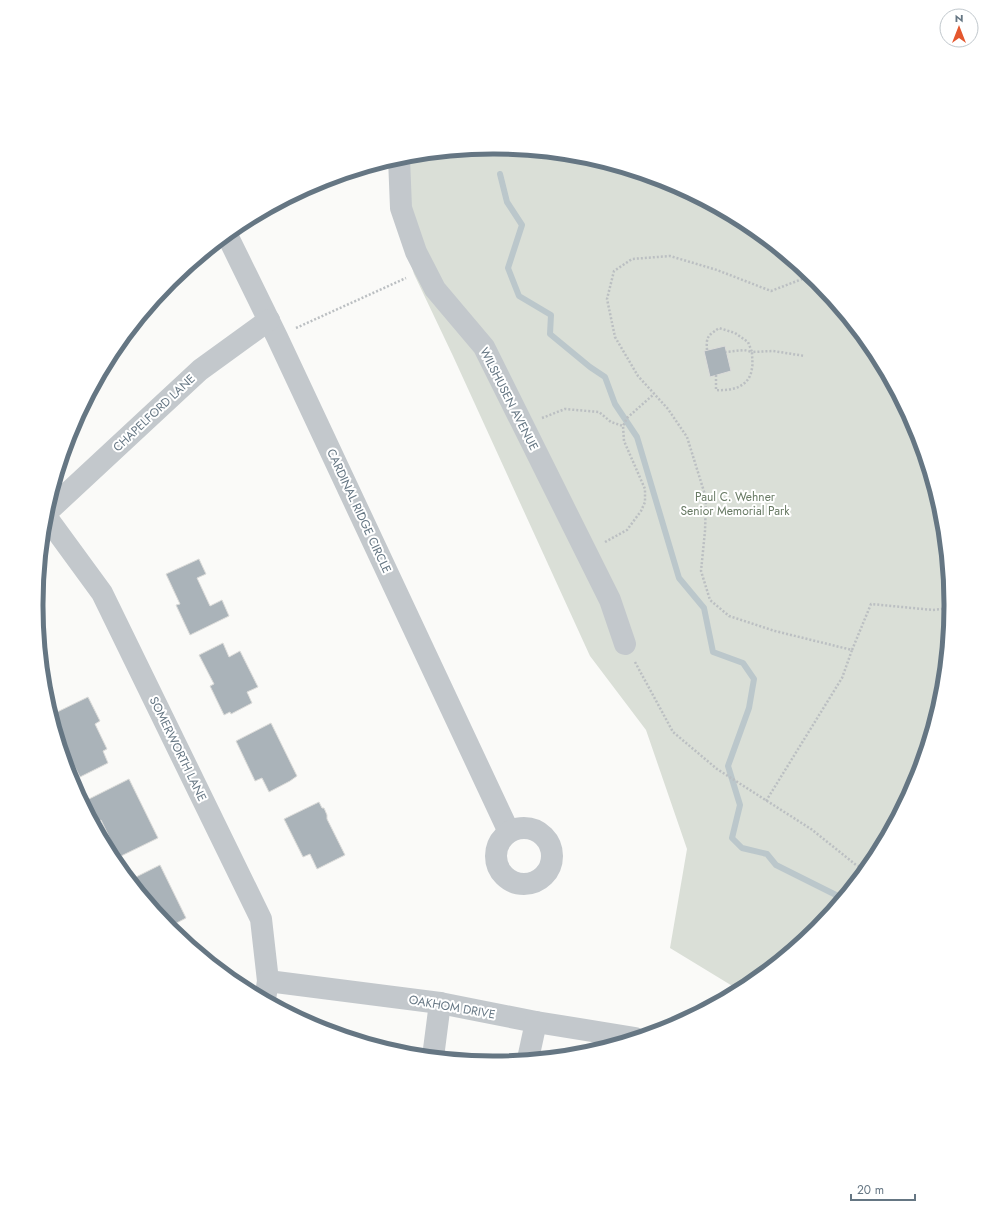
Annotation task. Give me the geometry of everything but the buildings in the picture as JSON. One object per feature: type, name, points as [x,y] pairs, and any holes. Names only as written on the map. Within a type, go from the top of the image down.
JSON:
[{"type":"street","name":"WILSHUSEN AVENUE","points":[[399,165],[401,208],[416,252],[435,289],[484,347],[610,600],[625,644]]},
{"type":"street","name":"CARDINAL RIDGE CIRCLE","points":[[230,240],[273,329],[509,832]]},
{"type":"street","name":"CHAPELFORD LANE","points":[[54,506],[200,370],[273,329]]},
{"type":"street","name":"SOMERWORTH LANE","points":[[51,523],[102,593],[261,919],[266,990]]},
{"type":"street","name":"OAKHOM DRIVE","points":[[266,990],[440,1003],[536,1022],[624,1036]]},
{"type":"street","points":[[434,1052],[440,1003]]},
{"type":"street","points":[[529,1054],[536,1022]]},
{"type":"path","points":[[804,278],[772,292],[717,270],[670,256],[632,259],[614,271],[607,299],[615,337],[638,376],[668,409],[687,437],[706,498],[705,531],[701,571],[710,600],[729,616],[774,631],[852,650]]},
{"type":"path","points":[[273,329],[425,269]]},
{"type":"path","points":[[707,350],[706,341],[708,336],[719,328],[735,333],[748,342],[752,352],[752,370],[748,380],[741,386],[728,391],[716,390],[716,375]]},
{"type":"path","points":[[726,352],[744,350],[752,352],[773,351],[805,356]]},
{"type":"path","points":[[586,552],[627,530],[641,511],[645,502],[645,488],[624,441],[623,425],[627,418],[654,394]]},
{"type":"path","points":[[524,427],[565,409],[599,412],[611,422],[623,425]]},
{"type":"path","points":[[766,800],[842,678],[871,604],[933,610],[944,609]]},
{"type":"path","points":[[625,644],[673,732],[717,769],[811,829],[860,867]]},
{"type":"green space","name":"Paul C. Wehner Senior Memorial Park","points":[[494,154],[552,158],[581,163],[638,178],[693,201],[744,230],[791,266],[812,286],[851,331],[868,355],[898,406],[910,433],[929,488],[940,546],[943,576],[943,634],[940,664],[929,722],[910,777],[898,804],[884,830],[851,879],[812,924],[791,944],[733,986],[670,948],[687,849],[646,730],[590,656],[414,274],[390,198],[401,164],[435,158]]},
{"type":"waterway","points":[[500,174],[507,202],[522,225],[508,268],[519,296],[551,315],[550,334],[590,367],[605,377],[615,404],[637,437],[679,578],[704,608],[713,652],[743,663],[754,679],[749,708],[728,766],[740,805],[732,838],[742,848],[767,854],[776,865],[837,896]]}]
